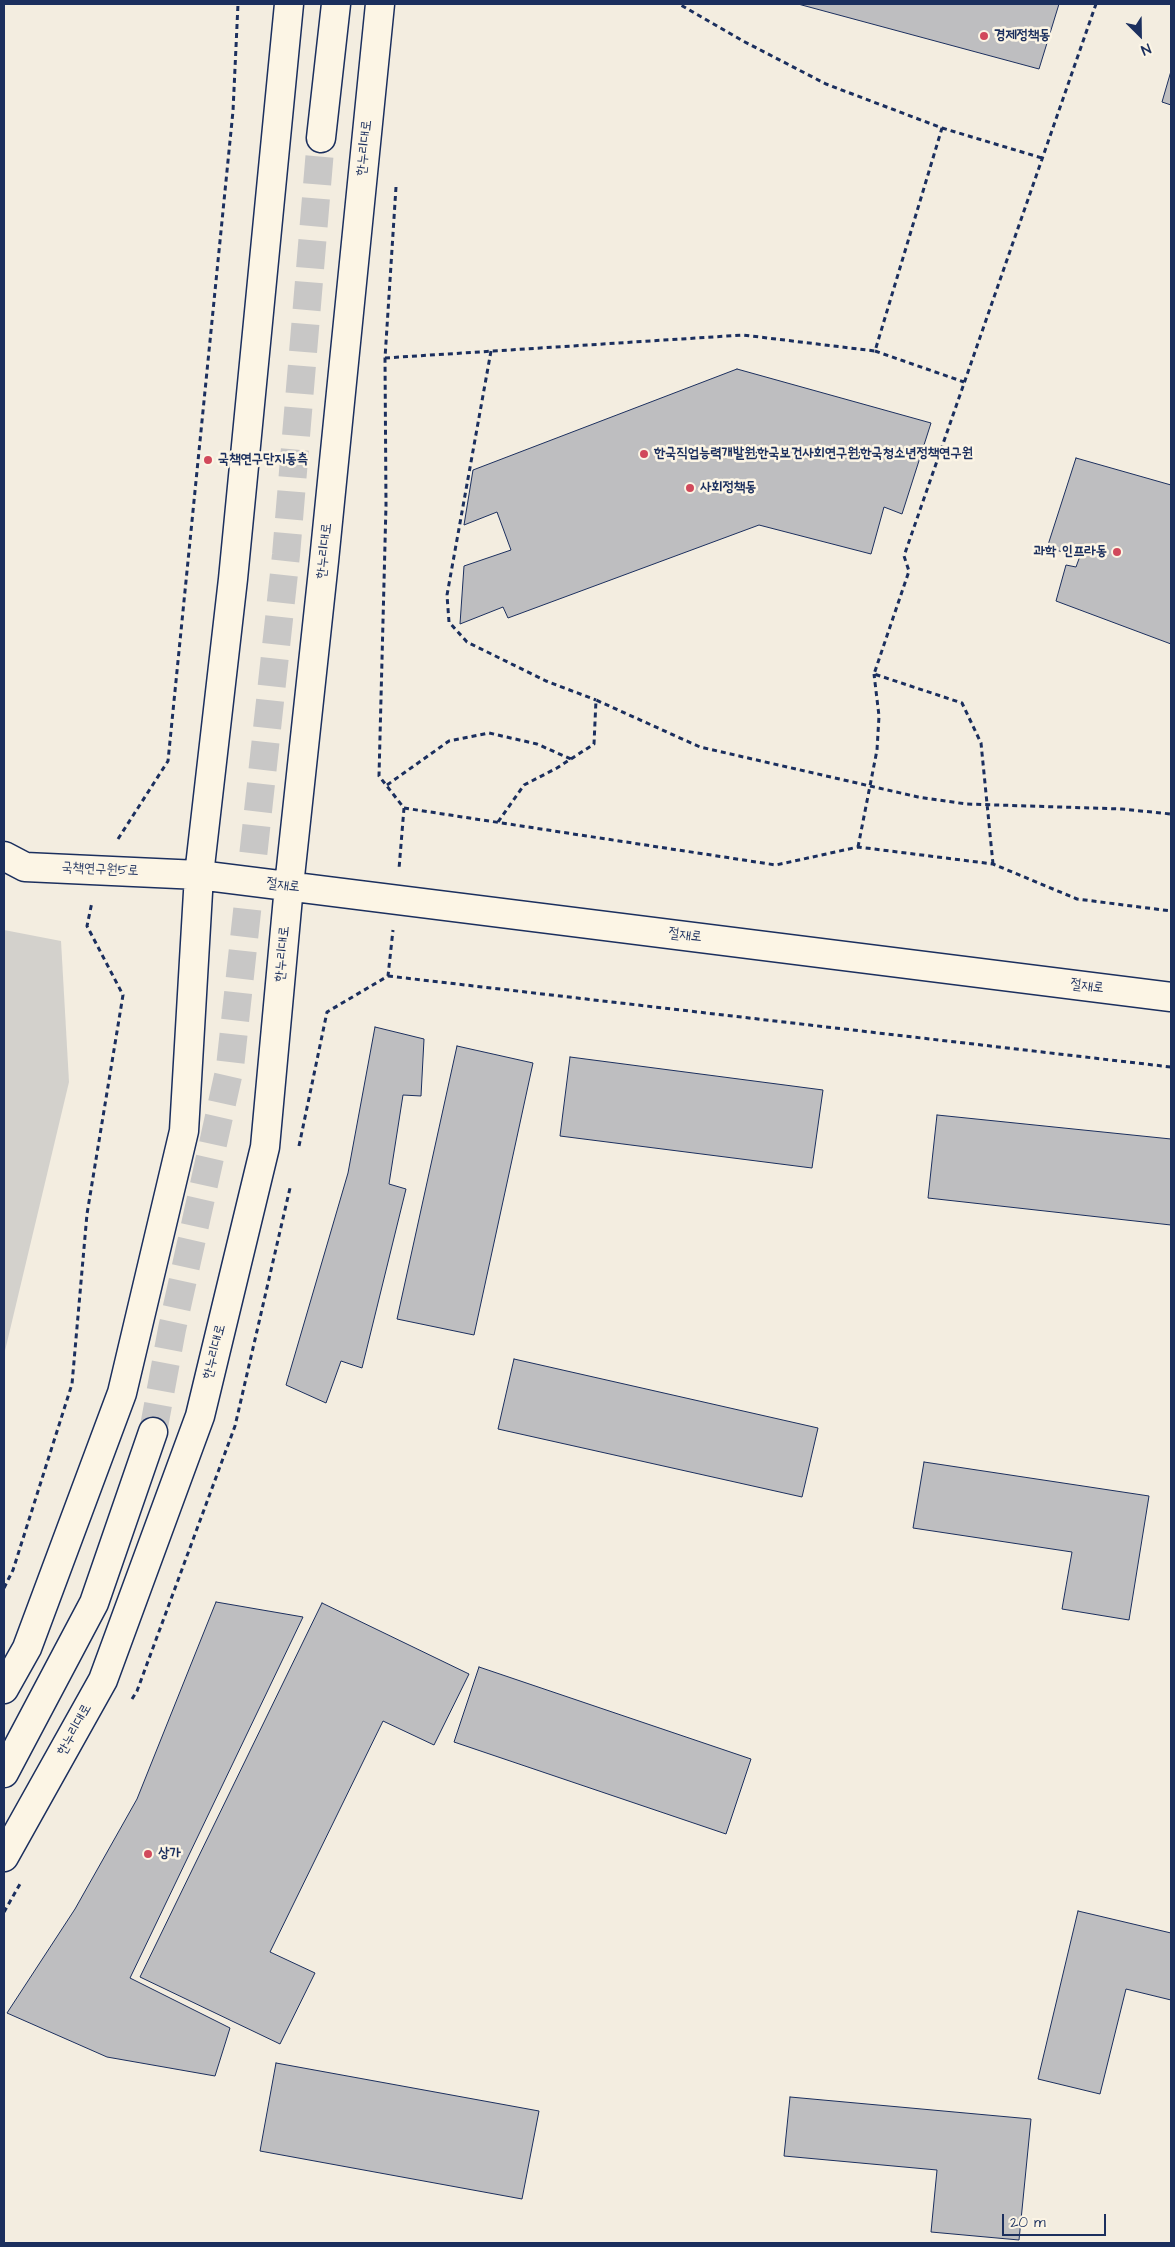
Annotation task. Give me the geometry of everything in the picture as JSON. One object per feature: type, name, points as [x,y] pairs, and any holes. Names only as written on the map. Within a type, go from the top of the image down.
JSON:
[{"type":"street","points":[[4,1689],[27,1648],[122,1393],[184,1131],[199,875],[233,579],[289,4]]},
{"type":"street","points":[[321,138],[336,4]]},
{"type":"street","name":"한누리대로","points":[[4,1856],[103,1680],[200,1416],[265,1147],[289,886],[380,4]]},
{"type":"street","name":"국책연구원5로","points":[[4,856],[25,867],[199,875]]},
{"type":"street","name":"절재로","points":[[199,875],[1171,997]]},
{"type":"street","points":[[4,1774],[94,1603],[153,1432]]},
{"type":"path","points":[[4,1588],[13,1570],[72,1384],[87,1214],[123,995],[87,926],[100,869],[168,761],[233,111],[238,4]]},
{"type":"path","points":[[679,4],[743,41],[826,84],[942,128],[1042,158]]},
{"type":"path","points":[[858,846],[877,750],[878,724],[874,674],[909,571],[904,556],[1096,4]]},
{"type":"path","points":[[875,351],[942,128]]},
{"type":"path","points":[[385,358],[743,335],[875,351],[964,382]]},
{"type":"path","points":[[491,351],[447,594],[449,622],[467,642],[537,677],[596,700],[700,747],[870,786],[966,804],[1112,808],[1171,814]]},
{"type":"path","points":[[874,674],[962,703],[981,742],[993,864]]},
{"type":"path","points":[[498,822],[524,785],[572,759],[594,744],[596,700]]},
{"type":"path","points":[[387,785],[449,741],[488,733],[537,744],[572,759]]},
{"type":"path","points":[[404,808],[776,865],[858,846],[993,864],[1077,899],[1171,911]]},
{"type":"path","points":[[388,976],[1171,1067]]},
{"type":"shaded area","points":[[4,930],[61,941],[69,1082],[4,1355]]},
{"type":"building","name":"경제정책동","points":[[798,4],[1059,4],[1039,69]]},
{"type":"building","points":[[1171,71],[1171,105],[1162,102]]},
{"type":"building","name":"사회정책동","points":[[737,369],[931,423],[902,514],[884,507],[871,554],[759,525],[508,618],[503,607],[460,624],[464,566],[511,550],[497,512],[464,525],[473,470]]},
{"type":"building","name":"과학 인프라동","points":[[1076,458],[1171,485],[1171,644],[1056,601],[1066,565],[1076,567],[1080,556],[1047,548]]},
{"type":"building","points":[[375,1027],[424,1039],[421,1096],[403,1095],[389,1184],[406,1189],[362,1368],[341,1361],[326,1403],[286,1385],[348,1173]]},
{"type":"building","points":[[457,1046],[533,1063],[474,1335],[397,1319]]},
{"type":"building","points":[[570,1057],[823,1090],[812,1168],[560,1136]]},
{"type":"building","points":[[937,1115],[1171,1139],[1171,1225],[928,1198]]},
{"type":"building","points":[[514,1359],[818,1428],[802,1497],[498,1429]]},
{"type":"building","points":[[924,1462],[1149,1496],[1129,1620],[1062,1609],[1072,1552],[913,1528]]},
{"type":"building","name":"상가","points":[[216,1602],[303,1617],[130,1978],[230,2028],[215,2076],[107,2057],[7,2013],[75,1909],[137,1799]]},
{"type":"building","points":[[322,1603],[469,1674],[434,1745],[383,1721],[270,1952],[315,1973],[280,2044],[140,1977]]},
{"type":"building","points":[[479,1667],[751,1759],[726,1834],[454,1742]]},
{"type":"building","points":[[1078,1911],[1171,1933],[1171,2000],[1126,1989],[1100,2094],[1038,2079]]},
{"type":"building","points":[[276,2063],[539,2111],[522,2199],[260,2151]]},
{"type":"building","points":[[790,2097],[1031,2119],[1019,2240],[931,2232],[937,2170],[784,2156]]},
{"type":"tunnel","points":[[153,1432],[172,1329],[230,1067],[286,555],[321,138]]},
{"type":"place","name":"경제정책동","points":[[984,36]]},
{"type":"place","name":"한국직업능력개발원;한국보건사회연구원;한국청소년정책연구원","points":[[644,454]]},
{"type":"place","name":"국책연구단지동측","points":[[208,460]]},
{"type":"place","name":"사회정책동","points":[[690,488]]},
{"type":"place","name":"과학 인프라동","points":[[1117,552]]},
{"type":"place","name":"상가","points":[[148,1854]]}]
